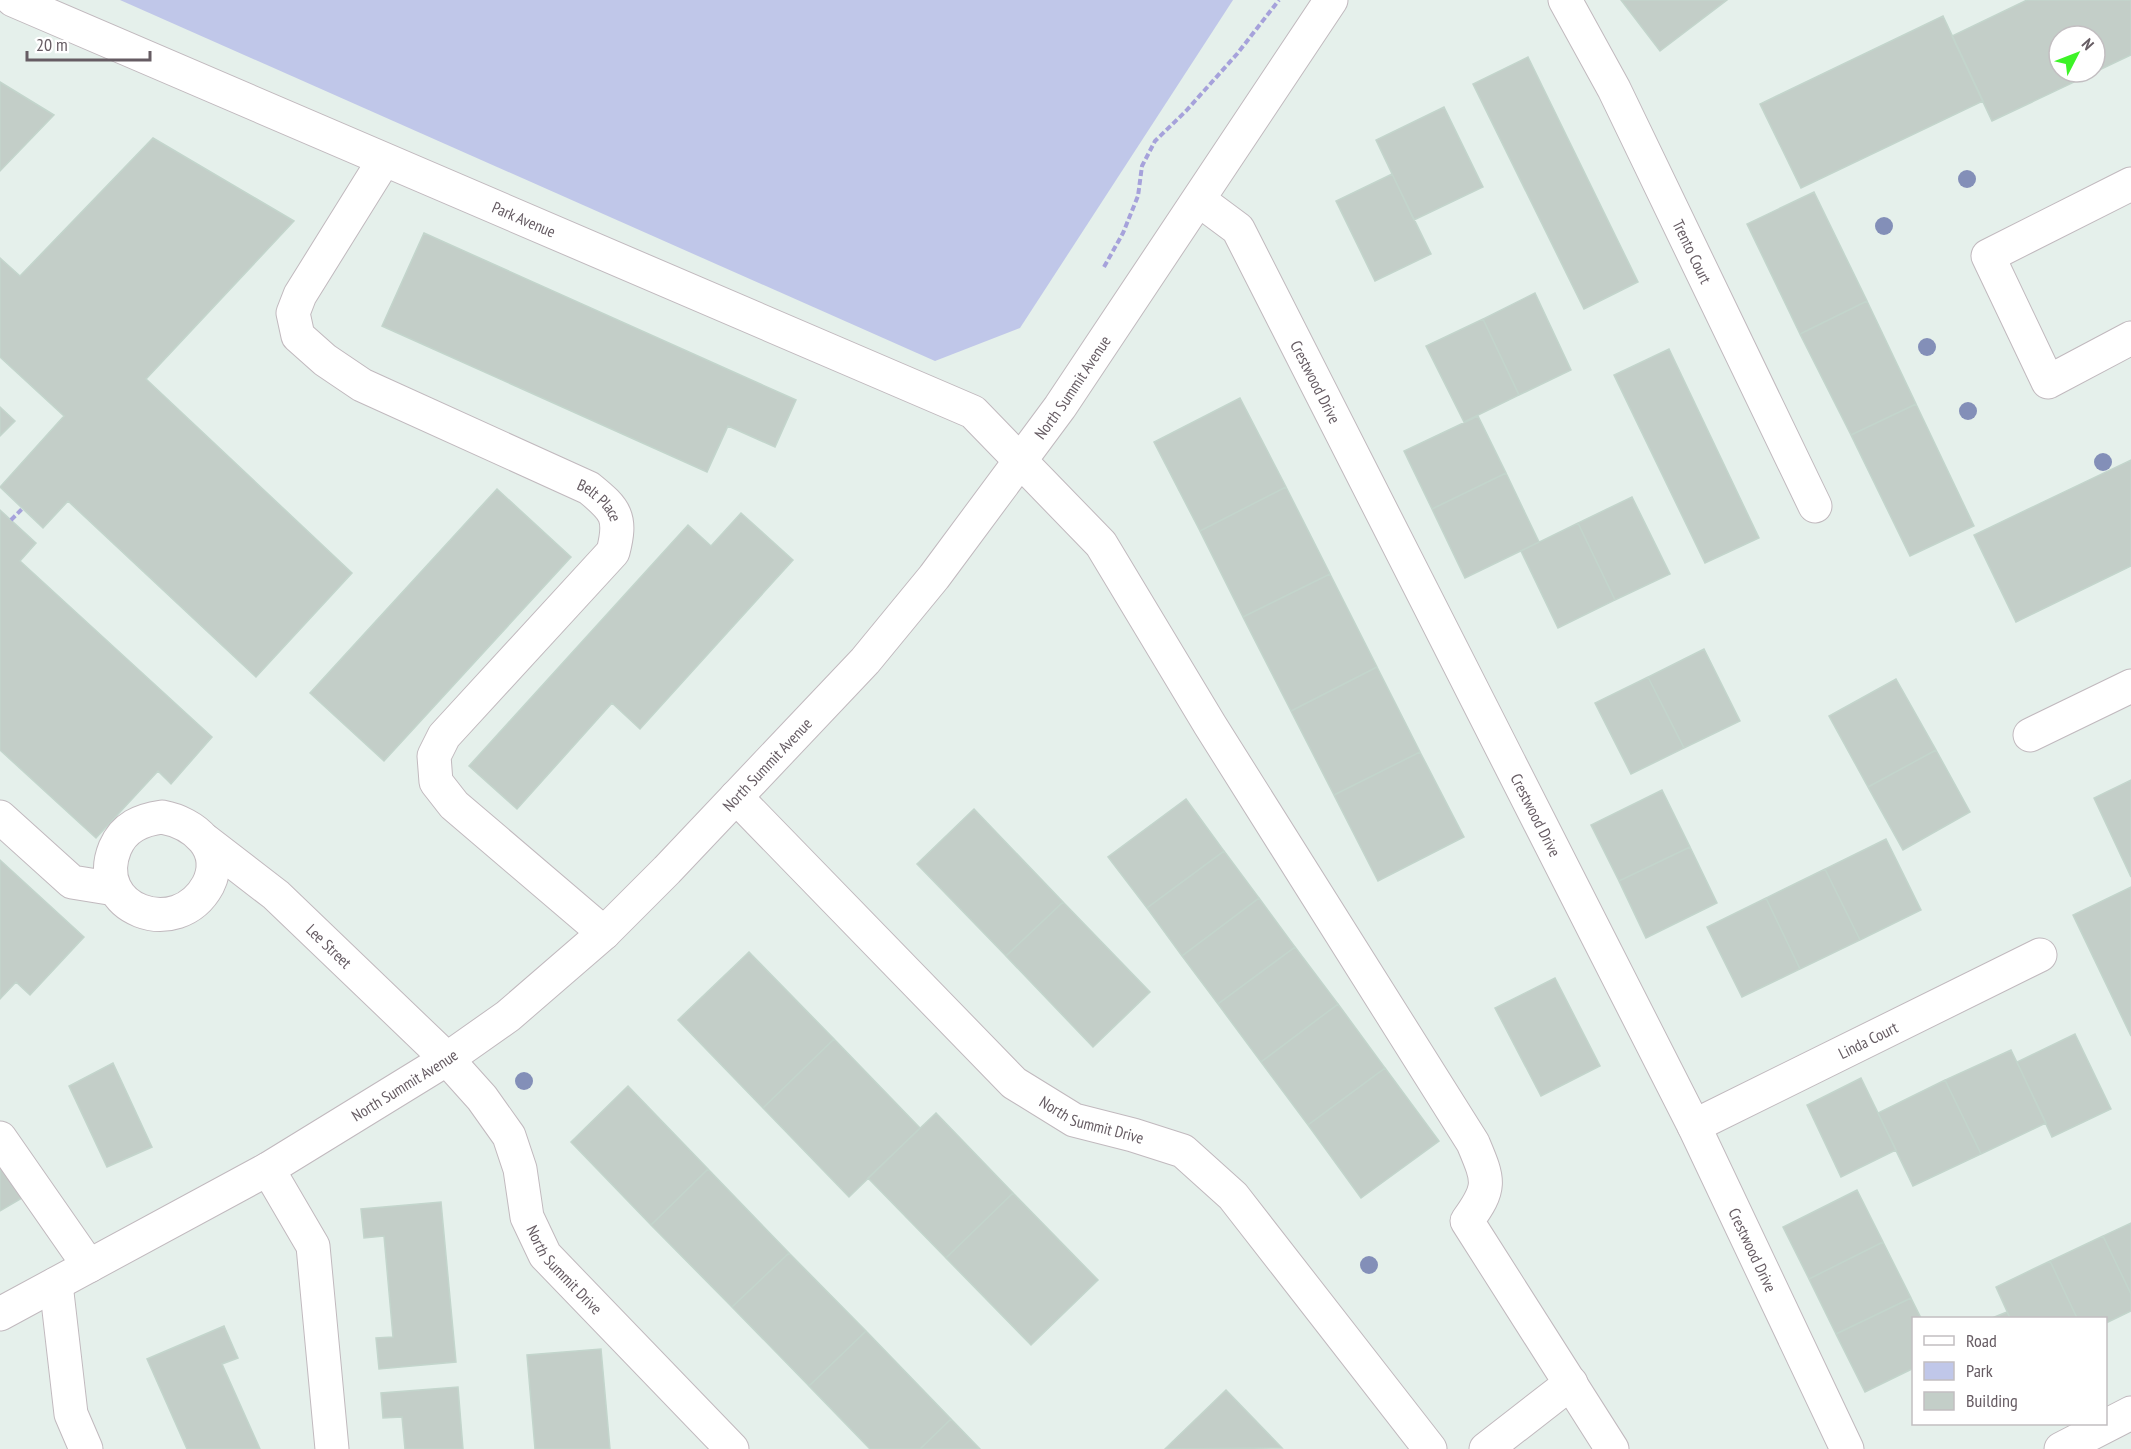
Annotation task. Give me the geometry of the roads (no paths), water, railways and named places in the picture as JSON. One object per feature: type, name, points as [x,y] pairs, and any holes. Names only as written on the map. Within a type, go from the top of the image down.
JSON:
[{"type":"street","name":"Park Avenue","points":[[13,0],[973,412],[1101,544],[1210,725],[1473,1143],[1484,1168],[1487,1187],[1480,1204],[1467,1221],[1571,1383]]},
{"type":"street","name":"North Summit Avenue","points":[[0,1314],[268,1169],[447,1059],[507,1016],[604,933],[668,870],[865,661],[934,577],[1021,463],[1331,0]]},
{"type":"street","name":"Trento Court","points":[[1565,0],[1614,89],[1815,506]]},
{"type":"street","name":"Belt Place","points":[[384,160],[300,295],[292,313],[298,336],[325,360],[362,385],[590,488],[611,506],[619,529],[613,552],[444,736],[434,756],[436,782],[454,805],[604,933]]},
{"type":"street","points":[[2131,184],[1988,256],[2048,382],[2131,338]]},
{"type":"street","name":"Crestwood Drive","points":[[1199,200],[1238,229],[1694,1125],[1847,1449]]},
{"type":"street","points":[[2030,735],[2131,686]]},
{"type":"street","name":"North Summit Drive","points":[[736,797],[1014,1083],[1074,1120],[1183,1151],[1233,1196],[1430,1449]]},
{"type":"street","points":[[0,817],[72,882],[115,889],[138,911],[162,916],[179,912],[202,896],[210,879],[213,864],[206,840]]},
{"type":"street","name":"Lee Street","points":[[115,889],[111,877],[111,860],[120,838],[132,826],[150,819],[162,817],[178,820],[198,832],[276,896],[447,1059]]},
{"type":"street","name":"Linda Court","points":[[1694,1125],[2040,955]]},
{"type":"street","name":"North Summit Drive","points":[[447,1059],[482,1098],[509,1136],[520,1169],[527,1217],[545,1255],[732,1449]]},
{"type":"street","points":[[0,1137],[89,1266]]},
{"type":"street","points":[[268,1169],[313,1246],[332,1449]]},
{"type":"street","points":[[56,1284],[70,1414],[86,1449]]},
{"type":"street","points":[[1486,1449],[1571,1383],[1612,1449]]},
{"type":"street","points":[[2061,1449],[2131,1413]]}]
